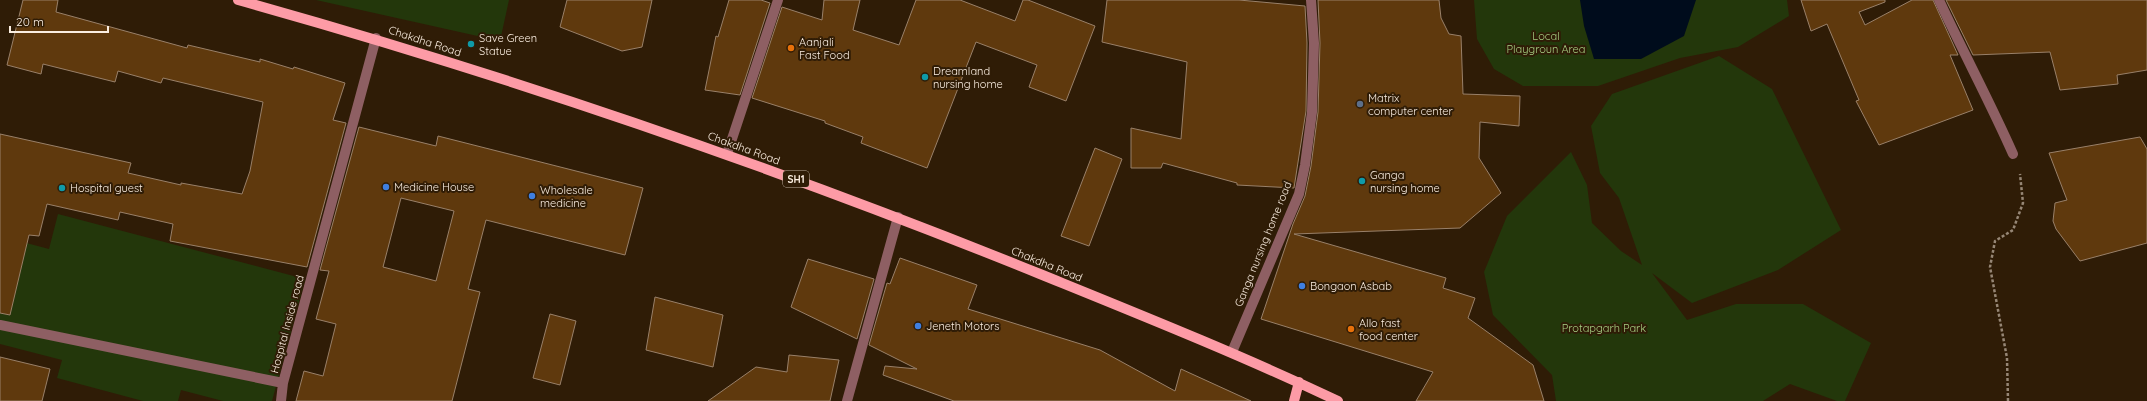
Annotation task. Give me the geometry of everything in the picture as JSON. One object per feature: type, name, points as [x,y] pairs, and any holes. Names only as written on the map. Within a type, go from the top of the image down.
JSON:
[{"type":"main road","name":"Chakdha Road","points":[[238,0],[376,38],[727,154],[898,217],[1232,352],[1338,401]]},
{"type":"main road","points":[[1294,401],[1299,382]]},
{"type":"street","points":[[727,154],[778,0]]},
{"type":"street","name":"Ganga nursing home road","points":[[1232,352],[1300,187],[1305,165],[1312,112],[1314,43],[1311,0]]},
{"type":"street","points":[[1939,0],[1963,53],[1986,93],[2013,154]]},
{"type":"street","name":"Hospital Inside road","points":[[0,325],[283,383],[376,38]]},
{"type":"street","points":[[847,401],[898,217]]},
{"type":"street","points":[[282,401],[283,383]]},
{"type":"path","points":[[2008,401],[2007,358],[1990,267],[1995,241],[2013,230],[2023,203],[2022,179],[2013,154]]},
{"type":"green space","points":[[316,0],[509,0],[500,41]]},
{"type":"green space","name":"Local Playgroun Area","points":[[1474,0],[1787,0],[1789,16],[1738,47],[1680,58],[1598,86],[1523,86],[1494,69],[1477,39]]},
{"type":"green space","name":"Protapgarh Park","points":[[1719,56],[1772,89],[1841,230],[1778,270],[1692,303],[1652,273],[1687,320],[1736,304],[1803,304],[1871,343],[1845,401],[1837,401],[1790,384],[1763,401],[1556,401],[1552,375],[1493,315],[1484,272],[1507,216],[1571,152],[1587,185],[1592,223],[1621,251],[1642,265],[1619,198],[1600,173],[1591,126],[1612,94]]},
{"type":"green space","points":[[58,214],[305,279],[272,401],[223,401],[181,390],[178,401],[143,401],[57,378],[62,360],[0,344],[0,236],[49,249]]},
{"type":"water","points":[[1580,0],[1696,0],[1684,36],[1641,59],[1594,59],[1584,26]]},
{"type":"building","points":[[23,0],[58,0],[56,12],[187,48],[188,45],[260,62],[260,59],[293,69],[294,67],[345,83],[333,120],[346,123],[307,267],[170,241],[173,224],[120,212],[118,220],[47,204],[39,236],[29,235],[10,315],[0,313],[0,134],[131,163],[128,173],[181,185],[181,183],[242,194],[250,171],[263,102],[163,78],[161,83],[118,71],[115,82],[43,64],[41,74],[7,65]]},
{"type":"building","points":[[567,0],[652,0],[642,47],[622,51],[560,27]]},
{"type":"building","points":[[729,0],[761,0],[770,3],[740,95],[705,90],[716,36],[718,37]]},
{"type":"building","points":[[824,0],[860,0],[853,30],[899,45],[916,0],[960,0],[1015,21],[1023,0],[1028,0],[1095,26],[1066,101],[1029,87],[1037,65],[976,42],[927,168],[861,143],[863,137],[825,123],[825,121],[752,98],[782,7],[822,20]]},
{"type":"building","points":[[1107,0],[1239,0],[1305,6],[1307,43],[1306,111],[1294,188],[1237,185],[1237,183],[1163,163],[1161,168],[1131,168],[1131,128],[1181,139],[1187,62],[1102,42]]},
{"type":"building","points":[[1318,0],[1439,0],[1441,18],[1449,34],[1461,36],[1463,94],[1520,96],[1519,126],[1480,122],[1479,158],[1501,193],[1460,228],[1294,234],[1446,278],[1443,288],[1475,298],[1468,318],[1533,365],[1544,401],[1416,401],[1433,372],[1261,319],[1293,224],[1305,196],[1311,166],[1318,112],[1320,43]]},
{"type":"building","points":[[1801,0],[1885,0],[1885,2],[1859,12],[1865,25],[1912,0],[1933,0],[1958,55],[1950,55],[1973,110],[1879,145],[1856,101],[1859,100],[1827,24],[1811,31]]},
{"type":"building","points":[[1946,0],[2147,0],[2147,70],[2117,75],[2118,84],[2060,90],[2050,52],[1973,55]]},
{"type":"building","points":[[359,127],[436,146],[438,136],[643,188],[625,255],[486,220],[468,289],[480,292],[452,401],[296,401],[304,371],[323,376],[336,324],[316,319],[329,271],[320,270]],"holes":[[[401,198],[454,211],[436,281],[383,267]]]},
{"type":"building","points":[[2140,137],[2147,149],[2147,243],[2080,261],[2056,229],[2053,221],[2055,203],[2067,200],[2049,153]]},
{"type":"building","points":[[1095,148],[1122,159],[1089,246],[1061,236]]},
{"type":"building","points":[[900,258],[977,285],[968,309],[1100,350],[1175,391],[1181,369],[1251,401],[954,401],[883,375],[885,366],[917,369],[869,345],[887,283],[890,284]]},
{"type":"building","points":[[808,259],[874,279],[857,339],[791,307]]},
{"type":"building","points":[[655,297],[723,315],[713,367],[646,350]]},
{"type":"building","points":[[550,314],[576,321],[560,385],[533,378]]},
{"type":"building","points":[[789,355],[839,360],[830,401],[708,401],[756,367],[787,372]]},
{"type":"building","points":[[0,357],[50,369],[42,401],[0,401]]},
{"type":"place","name":"Save Green Statue","points":[[471,44]]},
{"type":"place","name":"Aanjali Fast Food","points":[[791,48]]},
{"type":"place","name":"Dreamland nursing home","points":[[925,77]]},
{"type":"place","name":"Matrix computer center","points":[[1360,104]]},
{"type":"place","name":"Ganga nursing home","points":[[1362,181]]},
{"type":"place","name":"Medicine House","points":[[386,187]]},
{"type":"place","name":"Hospital guest","points":[[62,188]]},
{"type":"place","name":"Wholesale medicine","points":[[532,196]]},
{"type":"place","name":"Bongaon Asbab","points":[[1302,286]]},
{"type":"place","name":"Jeneth Motors","points":[[918,326]]},
{"type":"place","name":"Allo fast food center","points":[[1351,329]]}]
